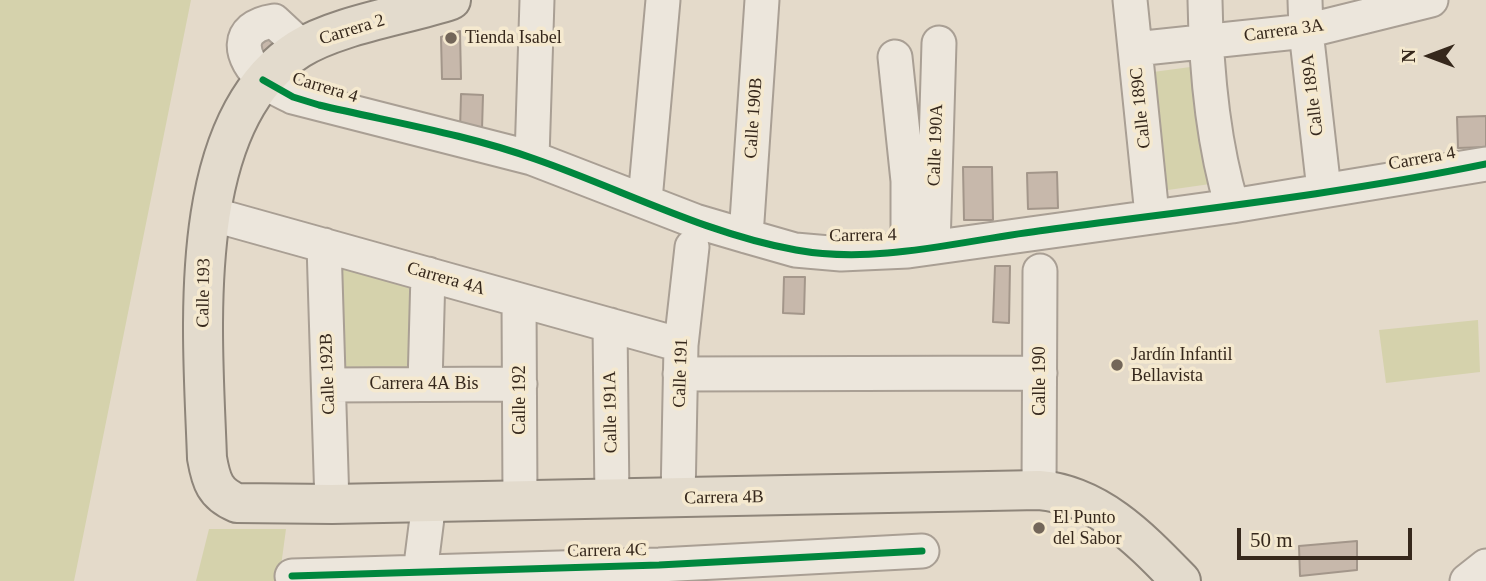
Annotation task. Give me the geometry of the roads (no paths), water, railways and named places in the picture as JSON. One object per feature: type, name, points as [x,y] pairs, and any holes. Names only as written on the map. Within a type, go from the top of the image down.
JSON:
[{"type":"main road","name":"Carrera 2","points":[[263,80],[302,47],[451,0]]},
{"type":"main road","name":"Calle 193","points":[[237,503],[217,492],[210,477],[203,279],[211,214],[226,151],[245,108],[263,80]]},
{"type":"main road","name":"Carrera 4B","points":[[237,503],[612,500],[1057,491],[1083,500],[1111,516],[1181,581]]},
{"type":"street","points":[[533,158],[537,0]]},
{"type":"street","points":[[645,200],[663,0]]},
{"type":"street","name":"Calle 190B","points":[[746,236],[762,0]]},
{"type":"street","name":"Calle 189C","points":[[1130,0],[1152,215]]},
{"type":"street","points":[[1205,0],[1206,42],[1225,181],[1232,206]]},
{"type":"street","name":"Carrera 3A","points":[[1135,49],[1206,42],[1306,16],[1431,0]]},
{"type":"street","name":"Calle 189A","points":[[1306,16],[1324,190]]},
{"type":"street","name":"Calle 190A","points":[[921,249],[939,43]]},
{"type":"street","points":[[895,57],[908,181],[921,249]]},
{"type":"street","name":"Carrera 4","points":[[263,80],[293,97],[319,105],[533,158],[746,236],[795,250],[841,254],[921,249],[1232,206],[1486,164]]},
{"type":"street","name":"Carrera 4A","points":[[211,214],[610,325],[681,359],[1040,373]]},
{"type":"street","name":"Calle 192B","points":[[324,245],[332,504]]},
{"type":"street","name":"Calle 191","points":[[678,499],[681,359],[692,247]]},
{"type":"street","name":"Calle 190","points":[[1039,490],[1041,271]]},
{"type":"street","points":[[425,384],[428,274]]},
{"type":"street","name":"Calle 192","points":[[519,300],[520,500]]},
{"type":"street","name":"Calle 191A","points":[[610,325],[612,500]]},
{"type":"street","name":"Carrera 4A Bis","points":[[329,385],[520,384]]},
{"type":"street","points":[[419,576],[429,502]]},
{"type":"street","name":"Carrera 4C","points":[[292,576],[419,576],[922,551]]},
{"type":"street","points":[[1468,581],[1486,566]]},
{"type":"place","name":"Tienda Isabel","points":[[451,38]]},
{"type":"place","name":"Jardín Infantil Bellavista","points":[[1117,365]]},
{"type":"place","name":"El Punto del Sabor","points":[[1039,528]]}]
